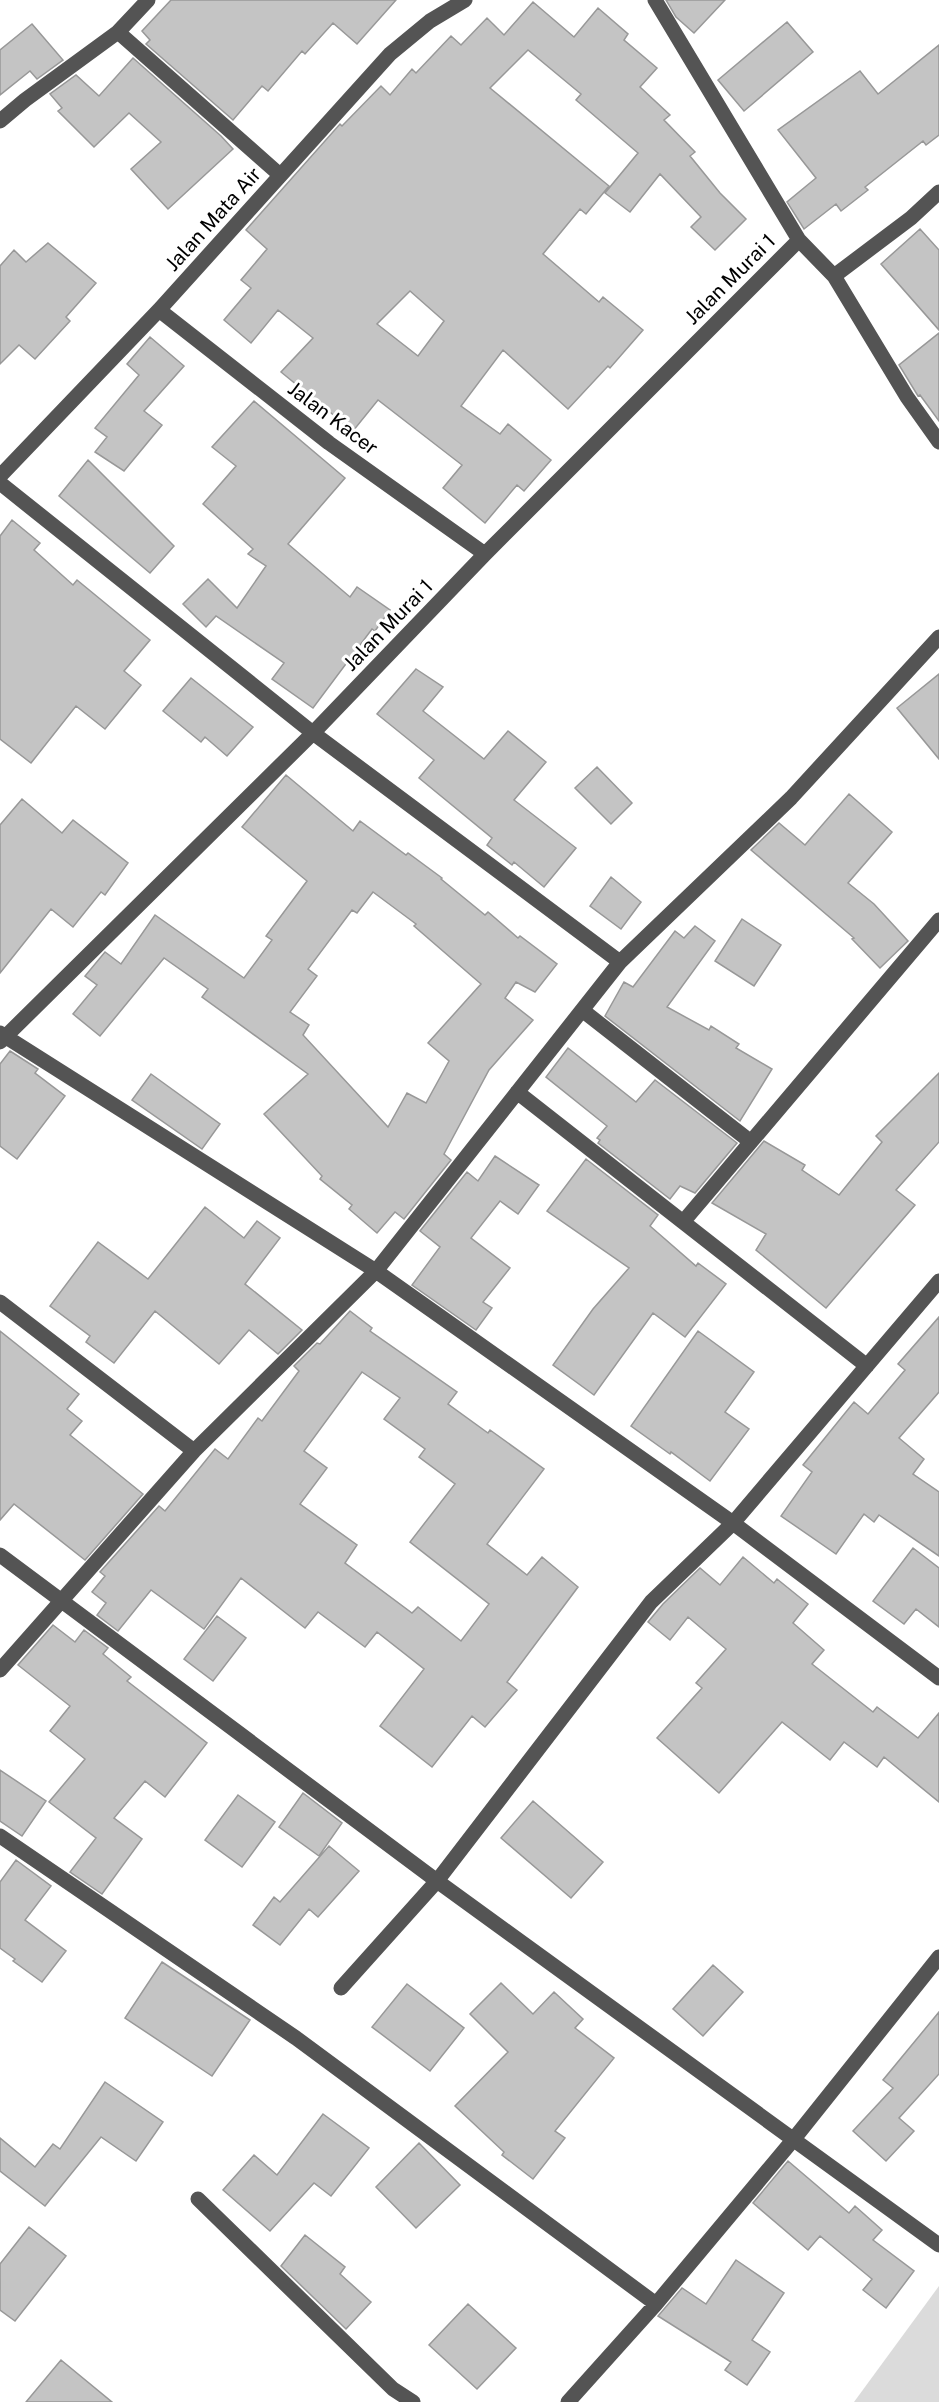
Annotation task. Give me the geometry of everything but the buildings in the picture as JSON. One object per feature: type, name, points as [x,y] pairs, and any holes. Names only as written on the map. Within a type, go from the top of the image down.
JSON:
[{"type":"street","points":[[0,122],[25,100],[118,32],[148,0]]},
{"type":"street","name":"Jalan Mata Air","points":[[0,476],[159,310],[390,54],[430,21],[465,0]]},
{"type":"street","points":[[655,0],[799,240],[834,276],[907,397],[939,442]]},
{"type":"street","points":[[118,32],[280,175]]},
{"type":"street","points":[[834,276],[911,218],[939,192]]},
{"type":"street","name":"Jalan Murai 1","points":[[2,1037],[314,733],[485,554],[799,240]]},
{"type":"street","name":"Jalan Kacer","points":[[159,310],[329,443],[485,554]]},
{"type":"street","points":[[0,483],[314,733],[620,962]]},
{"type":"street","points":[[0,1670],[194,1451],[376,1271],[620,962],[791,798],[939,637]]},
{"type":"street","points":[[683,1222],[939,920]]},
{"type":"street","points":[[582,1010],[751,1142]]},
{"type":"street","points":[[2,1037],[376,1271],[733,1523],[939,1678]]},
{"type":"street","points":[[518,1092],[867,1366]]},
{"type":"street","points":[[341,1988],[437,1881],[651,1602],[733,1523],[939,1281]]},
{"type":"street","points":[[0,1302],[194,1451]]},
{"type":"street","points":[[0,1555],[437,1881],[939,2245]]},
{"type":"street","points":[[0,1836],[296,2038],[656,2304]]},
{"type":"street","points":[[568,2402],[656,2304],[793,2140],[939,1957]]},
{"type":"street","points":[[198,2199],[393,2389],[413,2402]]},
{"type":"shaded area","points":[[939,2286],[939,2402],[854,2402]]}]
